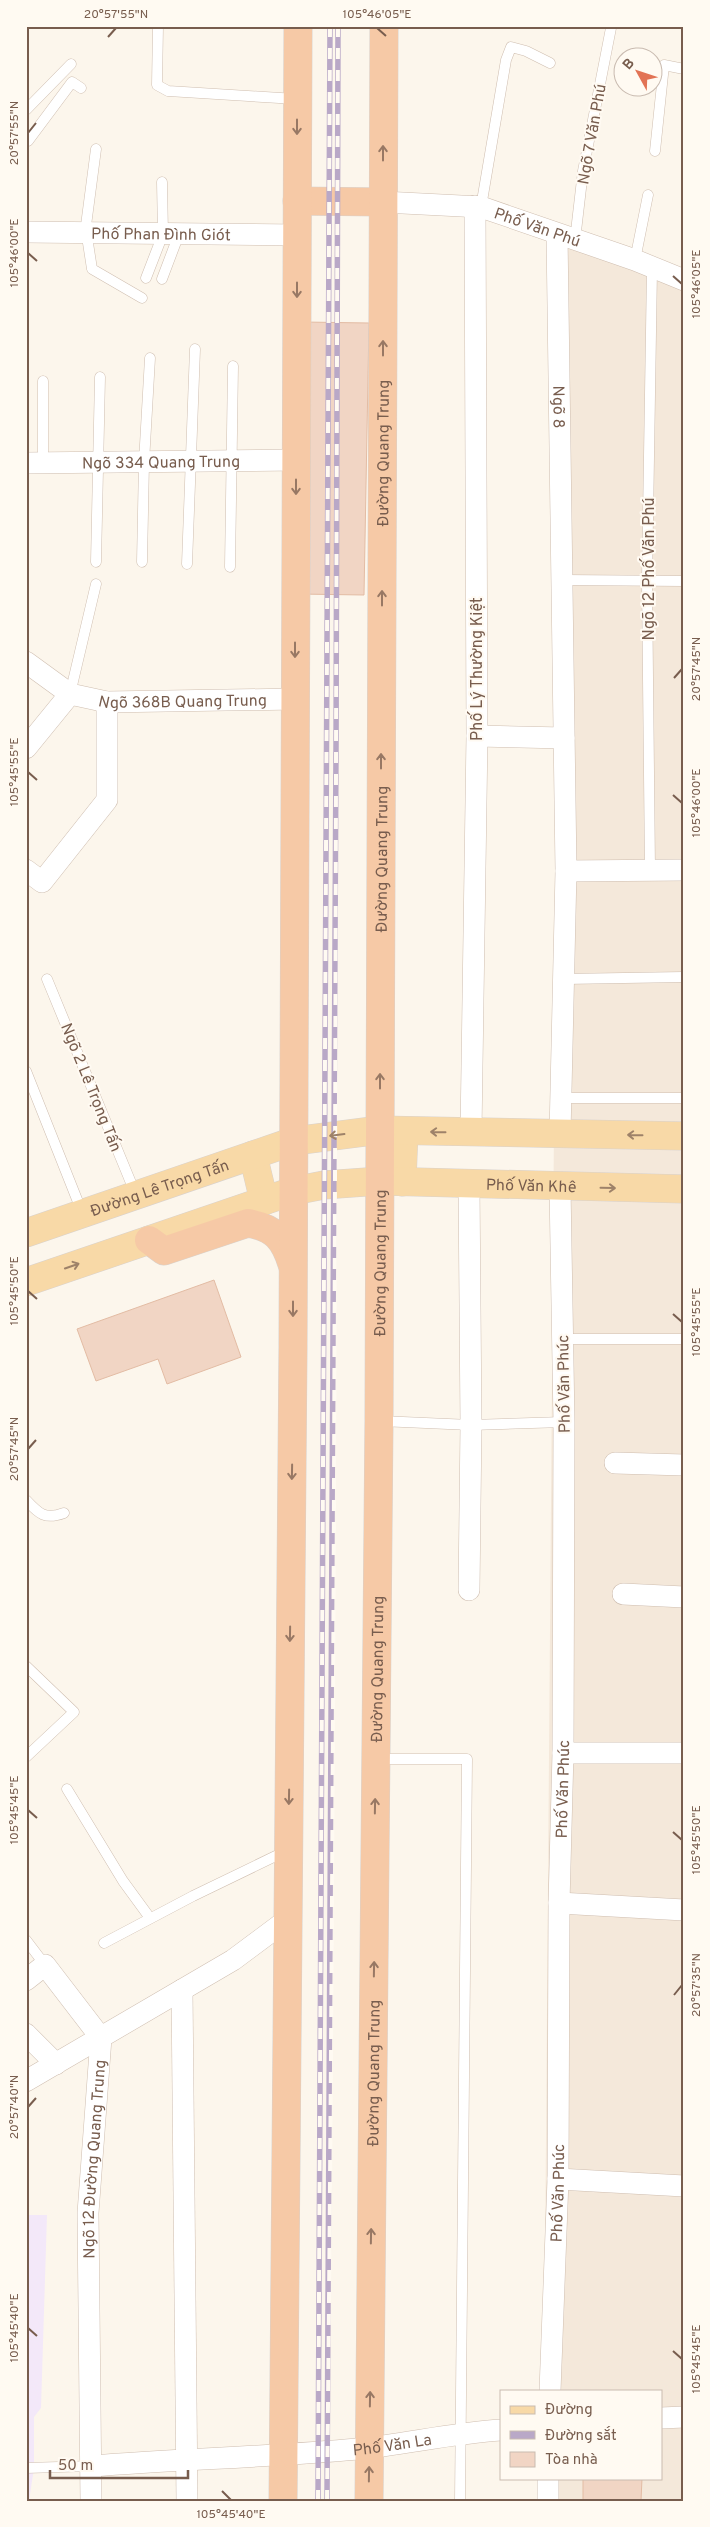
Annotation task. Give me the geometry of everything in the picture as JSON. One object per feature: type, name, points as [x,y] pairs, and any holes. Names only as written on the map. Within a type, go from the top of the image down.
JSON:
[{"type":"highway","points":[[283,2501],[294,1191],[298,26]]},
{"type":"highway","name":"Đường Quang Trung","points":[[369,2501],[379,1421],[392,1130],[383,202],[384,26]]},
{"type":"highway","points":[[297,201],[383,202]]},
{"type":"highway","points":[[149,1240],[164,1251],[248,1223],[254,1224],[273,1232],[286,1244],[293,1268]]},
{"type":"main road","points":[[392,1130],[684,1136]]},
{"type":"main road","name":"Đường Lê Trọng Tấn","points":[[26,1233],[294,1141],[392,1130]]},
{"type":"main road","points":[[253,1156],[264,1201]]},
{"type":"main road","name":"Phố Văn Khê","points":[[294,1191],[324,1185],[391,1181],[469,1185],[684,1189]]},
{"type":"main road","points":[[26,1282],[294,1191]]},
{"type":"street","name":"Phố Văn Phú","points":[[383,202],[478,207],[684,280]]},
{"type":"street","name":"Phố Lý Thường Kiệt","points":[[471,1132],[477,736],[478,207]]},
{"type":"street","name":"Phố Phan Đình Giót","points":[[26,232],[297,235]]},
{"type":"street","name":"Ngõ 8","points":[[560,1134],[566,870],[563,580],[566,238]]},
{"type":"street","name":"Ngõ 334 Quang Trung","points":[[35,463],[296,460]]},
{"type":"street","points":[[26,662],[70,694],[26,748]]},
{"type":"street","name":"Ngõ 368B Quang Trung","points":[[70,694],[106,702],[295,698]]},
{"type":"street","points":[[26,870],[42,882],[107,800],[106,702]]},
{"type":"street","points":[[477,736],[564,738]]},
{"type":"street","points":[[566,870],[684,870]]},
{"type":"street","points":[[469,1185],[471,1425],[469,1590]]},
{"type":"street","name":"Phố Văn Phúc","points":[[550,2390],[558,2179],[559,1903],[563,1753],[564,1422],[560,1187]]},
{"type":"street","points":[[615,1463],[684,1465]]},
{"type":"street","points":[[623,1594],[684,1597]]},
{"type":"street","points":[[563,1753],[684,1753]]},
{"type":"street","points":[[559,1903],[684,1910]]},
{"type":"street","name":"Ngõ 12 Đường Quang Trung","points":[[91,2501],[88,2213],[101,2038],[233,1960],[288,1919]]},
{"type":"street","points":[[26,1980],[45,1965],[101,2038],[26,2081]]},
{"type":"street","points":[[182,1990],[188,2458],[186,2501]]},
{"type":"street","points":[[26,2034],[56,2064]]},
{"type":"street","points":[[558,2179],[684,2186]]},
{"type":"street","points":[[662,2418],[684,2417]]},
{"type":"street","name":"Phố Văn La","points":[[92,2466],[188,2458],[283,2456],[369,2448],[460,2433],[500,2430]]},
{"type":"street","points":[[548,2480],[548,2501]]},
{"type":"lane","points":[[158,26],[157,85],[168,91],[298,99]]},
{"type":"lane","name":"Ngõ 7 Văn Phú","points":[[566,238],[583,172],[611,28]]},
{"type":"lane","points":[[478,207],[506,60],[511,47],[526,51],[550,63]]},
{"type":"lane","points":[[26,110],[72,64]]},
{"type":"lane","points":[[655,151],[664,65],[684,69]]},
{"type":"lane","points":[[27,144],[72,82],[81,88]]},
{"type":"lane","points":[[96,149],[87,233],[92,269],[142,298]]},
{"type":"lane","points":[[162,182],[171,234],[162,279]]},
{"type":"lane","name":"Ngõ 12 Phố Văn Phú","points":[[648,195],[643,264],[650,870]]},
{"type":"lane","points":[[146,278],[171,234]]},
{"type":"lane","points":[[187,564],[195,349]]},
{"type":"lane","points":[[142,562],[144,462],[150,358]]},
{"type":"lane","points":[[230,567],[233,366]]},
{"type":"lane","points":[[96,562],[100,377]]},
{"type":"lane","points":[[35,463],[43,381]]},
{"type":"lane","points":[[563,580],[684,582]]},
{"type":"lane","points":[[70,694],[96,584]]},
{"type":"lane","points":[[564,979],[684,977]]},
{"type":"lane","name":"Ngõ 2 Lê Trọng Tấn","points":[[47,979],[136,1196]]},
{"type":"lane","points":[[26,1071],[82,1213]]},
{"type":"lane","points":[[561,1098],[684,1098]]},
{"type":"lane","points":[[562,1339],[684,1340]]},
{"type":"lane","points":[[379,1421],[471,1425],[564,1422]]},
{"type":"lane","points":[[26,1500],[39,1514],[53,1516],[64,1513]]},
{"type":"lane","points":[[26,1666],[74,1712],[26,1757]]},
{"type":"lane","points":[[376,1759],[467,1759],[460,2501]]},
{"type":"lane","points":[[67,1789],[123,1881],[150,1918]]},
{"type":"lane","points":[[104,1942],[289,1850]]},
{"type":"lane","points":[[26,1940],[45,1965]]},
{"type":"lane","points":[[26,2468],[92,2466]]},
{"type":"shaded area","points":[[561,236],[684,281],[684,2501],[543,2501],[543,2480],[662,2480],[662,2390],[544,2390]]},
{"type":"shaded area","points":[[26,2215],[47,2215],[41,2408],[34,2417],[34,2468],[29,2501],[26,2501]]},
{"type":"building","points":[[303,322],[369,323],[364,595],[298,594]]},
{"type":"building","points":[[214,1280],[241,1357],[167,1384],[158,1359],[96,1381],[77,1329]]},
{"type":"building","points":[[583,2480],[642,2480],[641,2501],[583,2501]]},
{"type":"railway","points":[[318,2501],[330,26]]},
{"type":"railway","points":[[327,2501],[334,1573],[338,26]]}]
